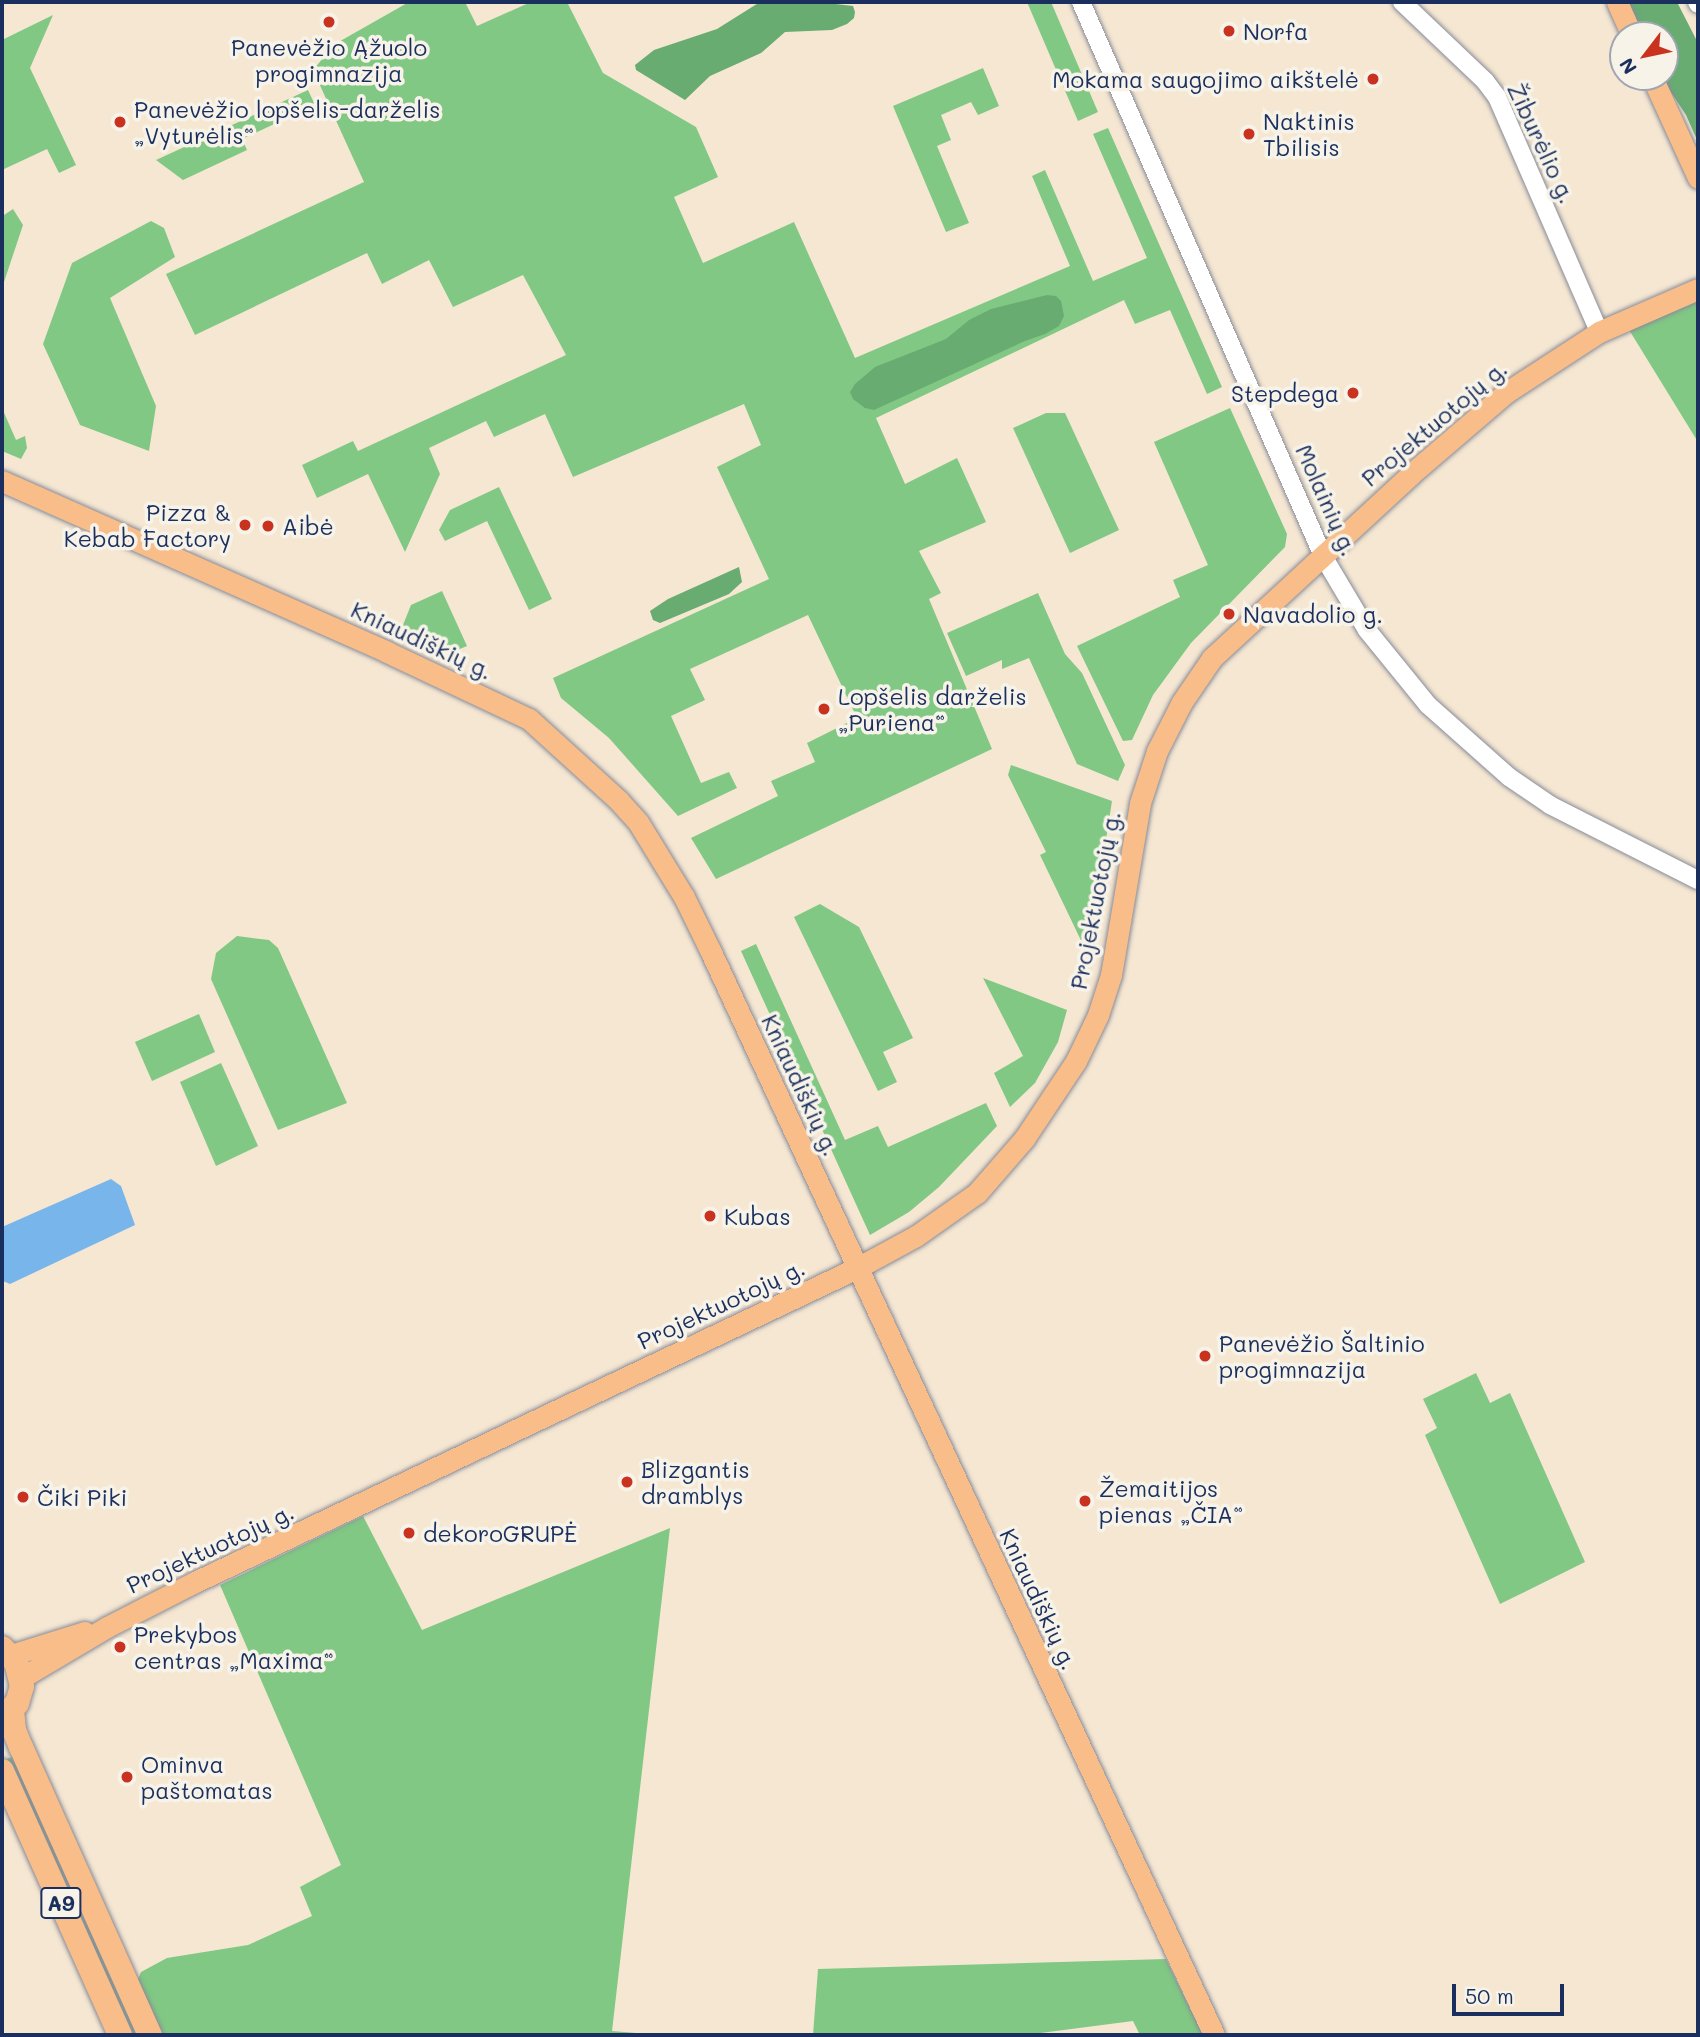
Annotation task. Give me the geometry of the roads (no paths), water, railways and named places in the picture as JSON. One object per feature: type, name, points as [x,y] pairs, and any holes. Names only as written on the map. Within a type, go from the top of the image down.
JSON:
[{"type":"highway","points":[[6,1651],[21,1678],[20,1695],[7,1714]]},
{"type":"highway","name":"A9","points":[[7,1714],[150,2035]]},
{"type":"highway","name":"A9","points":[[2,1771],[120,2035]]},
{"type":"main road","points":[[1617,2],[1626,21]]},
{"type":"main road","points":[[1658,91],[1698,178]]},
{"type":"main road","name":"Projektuotojų g.","points":[[21,1678],[107,1627],[857,1268],[916,1236],[977,1193],[1024,1139],[1076,1061],[1098,1015],[1111,975],[1140,803],[1157,751],[1182,702],[1212,658],[1410,475],[1507,392],[1555,357],[1599,332],[1698,289]]},
{"type":"main road","name":"Kniaudiškių g.","points":[[2,481],[387,652],[528,719],[619,801],[655,846],[710,950],[1214,2035]]},
{"type":"main road","name":"Projektuotojų g.","points":[[6,1651],[107,1627]]},
{"type":"street","name":"Molainių g.","points":[[1081,2],[1323,556],[1367,630],[1397,669],[1438,714],[1485,758],[1550,805],[1698,880]]},
{"type":"street","name":"Žiburėlio g.","points":[[1402,2],[1485,81],[1497,97],[1599,332]]},
{"type":"water","points":[[111,1179],[121,1186],[135,1225],[10,1284],[3,1281],[2,1227]]},
{"type":"place","name":"Panevėžio Ąžuolo progimnazija","points":[[329,22]]},
{"type":"place","name":"Norfa","points":[[1229,31]]},
{"type":"place","name":"Mokama saugojimo aikštelė","points":[[1373,79]]},
{"type":"place","name":"Panevėžio lopšelis-darželis „Vyturėlis“","points":[[120,122]]},
{"type":"place","name":"Naktinis Tbilisis","points":[[1249,134]]},
{"type":"place","name":"Stepdega","points":[[1353,393]]},
{"type":"place","name":"Pizza & Kebab Factory","points":[[245,525]]},
{"type":"place","name":"Aibė","points":[[268,526]]},
{"type":"place","name":"Navadolio g.","points":[[1229,614]]},
{"type":"place","name":"Lopšelis darželis „Puriena“","points":[[824,709]]},
{"type":"place","name":"Kubas","points":[[710,1216]]},
{"type":"place","name":"Panevėžio Šaltinio progimnazija","points":[[1205,1356]]},
{"type":"place","name":"Blizgantis dramblys","points":[[627,1482]]},
{"type":"place","name":"Čiki Piki","points":[[23,1497]]},
{"type":"place","name":"Žemaitijos pienas „ČIA“","points":[[1085,1501]]},
{"type":"place","name":"dekoroGRUPĖ","points":[[409,1533]]},
{"type":"place","name":"Prekybos centras „Maxima“","points":[[120,1647]]},
{"type":"place","name":"Ominva paštomatas","points":[[127,1777]]}]
